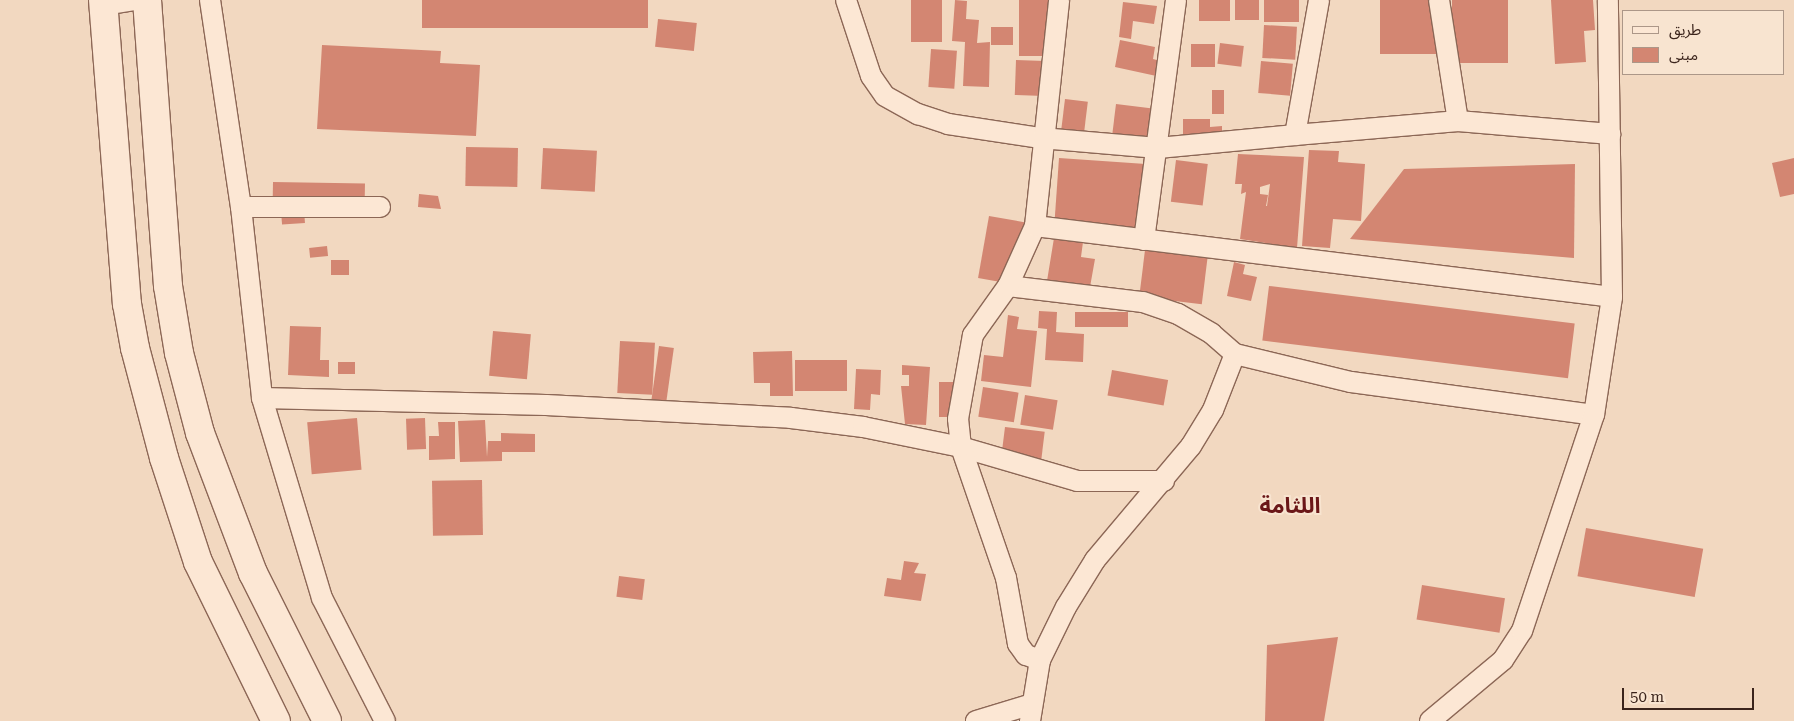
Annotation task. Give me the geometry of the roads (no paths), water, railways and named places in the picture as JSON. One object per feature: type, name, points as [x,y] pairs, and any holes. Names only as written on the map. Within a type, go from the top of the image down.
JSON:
[{"type":"main road","points":[[146,0],[168,286],[179,352],[200,433],[254,574],[327,721]]},
{"type":"main road","points":[[103,2],[127,304],[135,348],[164,458],[198,562],[276,721]]},
{"type":"street","points":[[103,2],[136,0]]},
{"type":"street","points":[[210,0],[241,207],[262,398],[322,598],[386,721]]},
{"type":"street","points":[[846,0],[871,76],[885,96],[948,124],[1041,138],[1158,148],[1458,121],[1610,134]]},
{"type":"street","points":[[1040,660],[1026,655],[1018,644],[995,542],[961,447],[958,419],[972,335],[1008,286],[1035,226],[1041,138],[1059,0]]},
{"type":"street","points":[[1144,240],[1158,148],[1176,0]]},
{"type":"street","points":[[1295,135],[1318,0]]},
{"type":"street","points":[[1439,0],[1458,121]]},
{"type":"street","points":[[1430,721],[1502,660],[1522,631],[1594,415],[1612,297],[1608,214],[1610,134],[1608,0]]},
{"type":"street","points":[[241,207],[380,207]]},
{"type":"street","points":[[1035,226],[1612,297]]},
{"type":"street","points":[[1008,286],[1143,302],[1187,319],[1235,354],[1350,382],[1594,415]]},
{"type":"street","points":[[976,721],[1029,713],[1040,660],[1096,560],[1164,481],[1213,410],[1235,354]]},
{"type":"street","points":[[262,398],[546,405],[791,418],[863,427],[961,447],[1077,481],[1164,481]]},
{"type":"district","name":"اللثامة","points":[[1290,506]]}]
